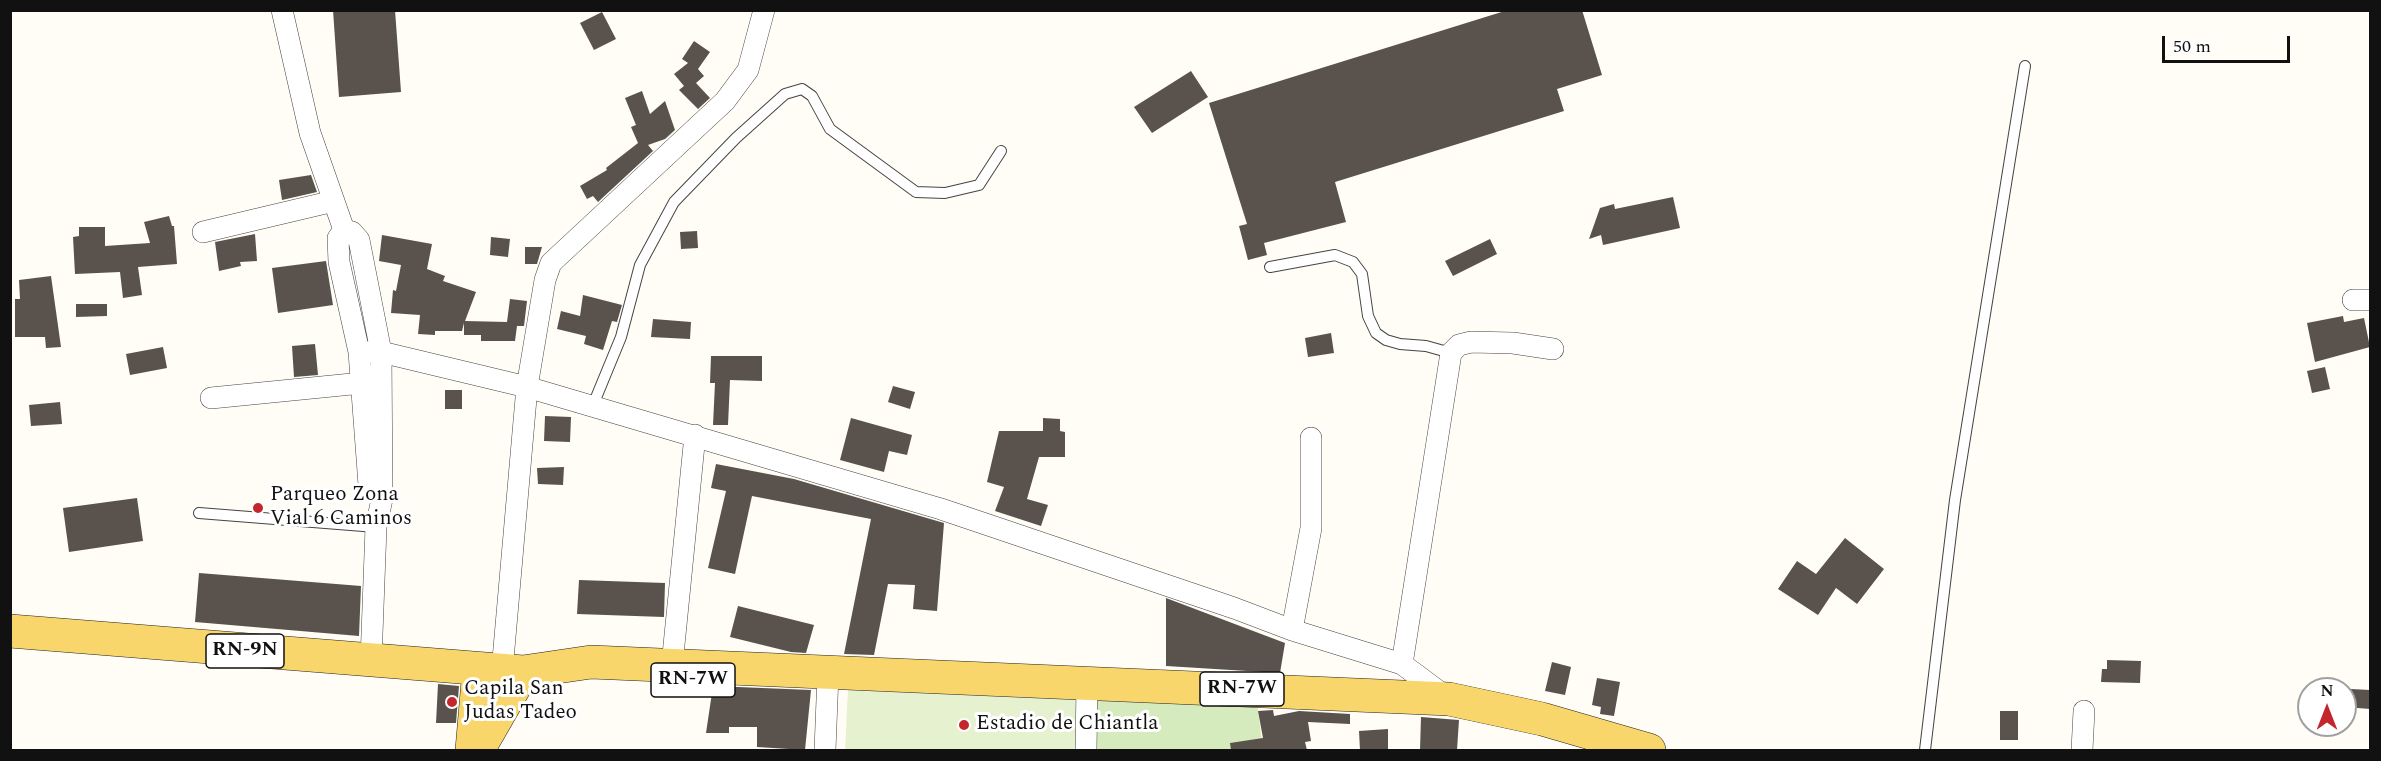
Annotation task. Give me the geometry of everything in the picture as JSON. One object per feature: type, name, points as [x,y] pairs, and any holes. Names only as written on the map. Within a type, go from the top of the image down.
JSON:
[{"type":"main road","name":"RN-9N","points":[[10,631],[501,671]]},
{"type":"main road","name":"RN-7W","points":[[501,671],[558,669],[588,675],[707,673],[810,681],[828,674],[1449,699],[1542,719],[1648,750]]},
{"type":"main road","points":[[472,750],[501,671]]},
{"type":"main road","points":[[478,750],[501,671]]},
{"type":"street","points":[[282,10],[310,133],[344,230]]},
{"type":"street","points":[[501,671],[527,387],[545,280],[551,263],[725,102],[748,70],[764,10]]},
{"type":"street","points":[[203,232],[334,201]]},
{"type":"street","points":[[344,230],[338,238],[339,262],[359,352],[370,500],[376,524]]},
{"type":"street","points":[[344,230],[352,232],[359,240],[381,352],[382,500],[376,524],[371,661]]},
{"type":"street","points":[[1402,664],[1451,353],[1459,345],[1471,342],[1513,343],[1553,349]]},
{"type":"street","points":[[359,352],[381,352],[527,387],[941,509],[1234,608],[1292,630],[1402,664],[1449,699]]},
{"type":"street","points":[[211,398],[362,383]]},
{"type":"street","points":[[671,672],[695,435]]},
{"type":"street","points":[[1292,630],[1311,528],[1311,438]]},
{"type":"street","points":[[825,750],[828,674]]},
{"type":"street","points":[[1086,750],[1088,684]]},
{"type":"street","points":[[2082,750],[2084,711]]},
{"type":"lane","points":[[1925,750],[1955,500],[2025,66]]},
{"type":"lane","points":[[592,405],[621,338],[640,265],[674,202],[736,138],[785,94],[801,89],[812,96],[830,129],[916,192],[945,194],[979,185],[1001,151]]},
{"type":"lane","points":[[1270,267],[1335,255],[1353,262],[1362,274],[1368,316],[1376,333],[1386,340],[1401,344],[1426,346],[1451,353]]},
{"type":"lane","points":[[199,513],[376,524]]},
{"type":"green space","name":"Estadio de Chiantla","points":[[848,690],[1083,700],[1081,750],[845,750]]},
{"type":"green space","points":[[1091,690],[1256,695],[1263,750],[1090,750]]},
{"type":"building","points":[[333,10],[395,10],[401,92],[339,97]]},
{"type":"building","points":[[1508,10],[1582,10],[1602,75],[1557,89],[1564,111],[1335,182],[1346,222],[1264,243],[1267,255],[1248,260],[1239,226],[1247,224],[1209,103]]},
{"type":"building","points":[[602,12],[616,39],[594,50],[580,23]]},
{"type":"building","points":[[694,41],[710,52],[698,69],[704,76],[696,83],[710,98],[698,109],[679,90],[684,86],[674,74],[688,63],[682,59]]},
{"type":"building","points":[[1191,71],[1208,97],[1152,133],[1134,107]]},
{"type":"building","points":[[642,91],[650,114],[665,101],[675,130],[665,139],[648,145],[653,151],[598,202],[593,196],[587,199],[580,186],[607,170],[606,168],[638,143],[631,127],[636,125],[625,98]]},
{"type":"building","points":[[311,175],[317,192],[282,200],[279,180]]},
{"type":"building","points":[[1673,197],[1680,228],[1603,245],[1601,235],[1589,239],[1600,208],[1614,204],[1615,209]]},
{"type":"building","points":[[169,216],[174,226],[177,264],[138,267],[142,295],[123,298],[120,272],[75,274],[73,237],[79,236],[79,227],[105,227],[105,246],[150,243],[144,222]]},
{"type":"building","points":[[697,231],[698,248],[681,249],[680,232]]},
{"type":"building","points":[[255,234],[257,261],[240,262],[241,266],[219,271],[215,242]]},
{"type":"building","points":[[382,235],[432,244],[427,269],[445,276],[443,281],[476,292],[465,321],[507,322],[510,299],[527,301],[524,326],[517,326],[515,341],[481,341],[481,335],[464,335],[464,323],[462,331],[435,331],[435,335],[418,334],[420,315],[391,313],[393,290],[396,291],[401,265],[379,261]]},
{"type":"building","points":[[491,237],[510,239],[508,257],[490,255]]},
{"type":"building","points":[[1490,239],[1497,254],[1453,276],[1445,261]]},
{"type":"building","points":[[525,247],[542,247],[537,264],[525,264]]},
{"type":"building","points":[[326,261],[333,305],[278,313],[272,268]]},
{"type":"building","points":[[51,276],[61,347],[46,348],[45,337],[15,337],[15,299],[20,299],[19,280]]},
{"type":"building","points":[[583,295],[622,305],[617,322],[612,321],[603,350],[584,344],[586,336],[557,329],[561,311],[580,316]]},
{"type":"building","points":[[76,304],[107,304],[107,316],[76,317]]},
{"type":"building","points":[[2343,316],[2344,322],[2364,318],[2370,347],[2315,362],[2307,323]]},
{"type":"building","points":[[653,319],[691,322],[690,339],[651,337]]},
{"type":"building","points":[[1331,333],[1334,353],[1308,357],[1305,338]]},
{"type":"building","points":[[315,344],[318,375],[294,377],[292,346]]},
{"type":"building","points":[[163,347],[167,368],[130,375],[126,354]]},
{"type":"building","points":[[711,356],[762,356],[762,381],[730,380],[728,425],[713,425],[715,383],[710,383]]},
{"type":"building","points":[[2325,367],[2330,389],[2312,393],[2307,371]]},
{"type":"building","points":[[893,386],[915,392],[910,409],[888,402]]},
{"type":"building","points":[[445,390],[462,390],[462,409],[445,409]]},
{"type":"building","points":[[60,402],[62,424],[31,426],[29,405]]},
{"type":"building","points":[[545,416],[571,417],[570,442],[544,441]]},
{"type":"building","points":[[851,418],[912,435],[907,455],[889,451],[884,472],[840,460]]},
{"type":"building","points":[[1043,418],[1060,419],[1060,431],[1065,432],[1065,457],[1039,457],[1027,499],[1048,505],[1041,526],[995,511],[1004,487],[987,482],[999,431],[1043,431]]},
{"type":"building","points":[[716,464],[794,479],[944,523],[937,611],[913,609],[915,585],[888,584],[874,655],[844,654],[871,519],[752,496],[735,574],[708,568],[726,491],[711,488]]},
{"type":"building","points":[[564,467],[563,485],[538,484],[537,468]]},
{"type":"building","points":[[137,498],[143,541],[69,552],[63,508]]},
{"type":"building","points":[[1845,538],[1884,569],[1857,604],[1836,588],[1818,615],[1778,589],[1797,561],[1816,574]]},
{"type":"building","points":[[199,573],[361,586],[359,636],[195,622]]},
{"type":"building","points":[[579,580],[665,583],[664,617],[577,614]]},
{"type":"building","points":[[1166,598],[1285,643],[1280,673],[1166,666]]},
{"type":"building","points":[[738,606],[814,625],[806,653],[791,652],[730,637]]},
{"type":"building","points":[[2107,660],[2141,661],[2140,683],[2101,682],[2102,669],[2107,669]]},
{"type":"building","points":[[1552,662],[1571,667],[1565,695],[1545,691]]},
{"type":"building","points":[[1597,678],[1620,682],[1614,716],[1600,714],[1601,707],[1592,705]]},
{"type":"building","points":[[438,684],[459,686],[456,723],[436,723]]},
{"type":"building","points":[[713,686],[811,690],[805,750],[757,747],[757,727],[729,727],[729,733],[706,733]]},
{"type":"building","points":[[2357,689],[2370,690],[2370,709],[2357,708]]},
{"type":"building","points":[[1273,710],[1274,716],[1299,711],[1350,714],[1350,724],[1308,722],[1311,741],[1305,742],[1307,750],[1231,750],[1230,743],[1263,738],[1258,711]]},
{"type":"building","points":[[2000,711],[2018,711],[2018,740],[2000,740]]},
{"type":"building","points":[[1421,717],[1459,720],[1457,750],[1420,750]]},
{"type":"building","points":[[1388,729],[1388,750],[1360,750],[1359,731]]},
{"type":"place","name":"Parqueo Zona Vial 6 Caminos","points":[[258,508]]},
{"type":"place","name":"Capila San Judas Tadeo","points":[[452,702]]},
{"type":"place","name":"Estadio de Chiantla","points":[[964,725]]}]
